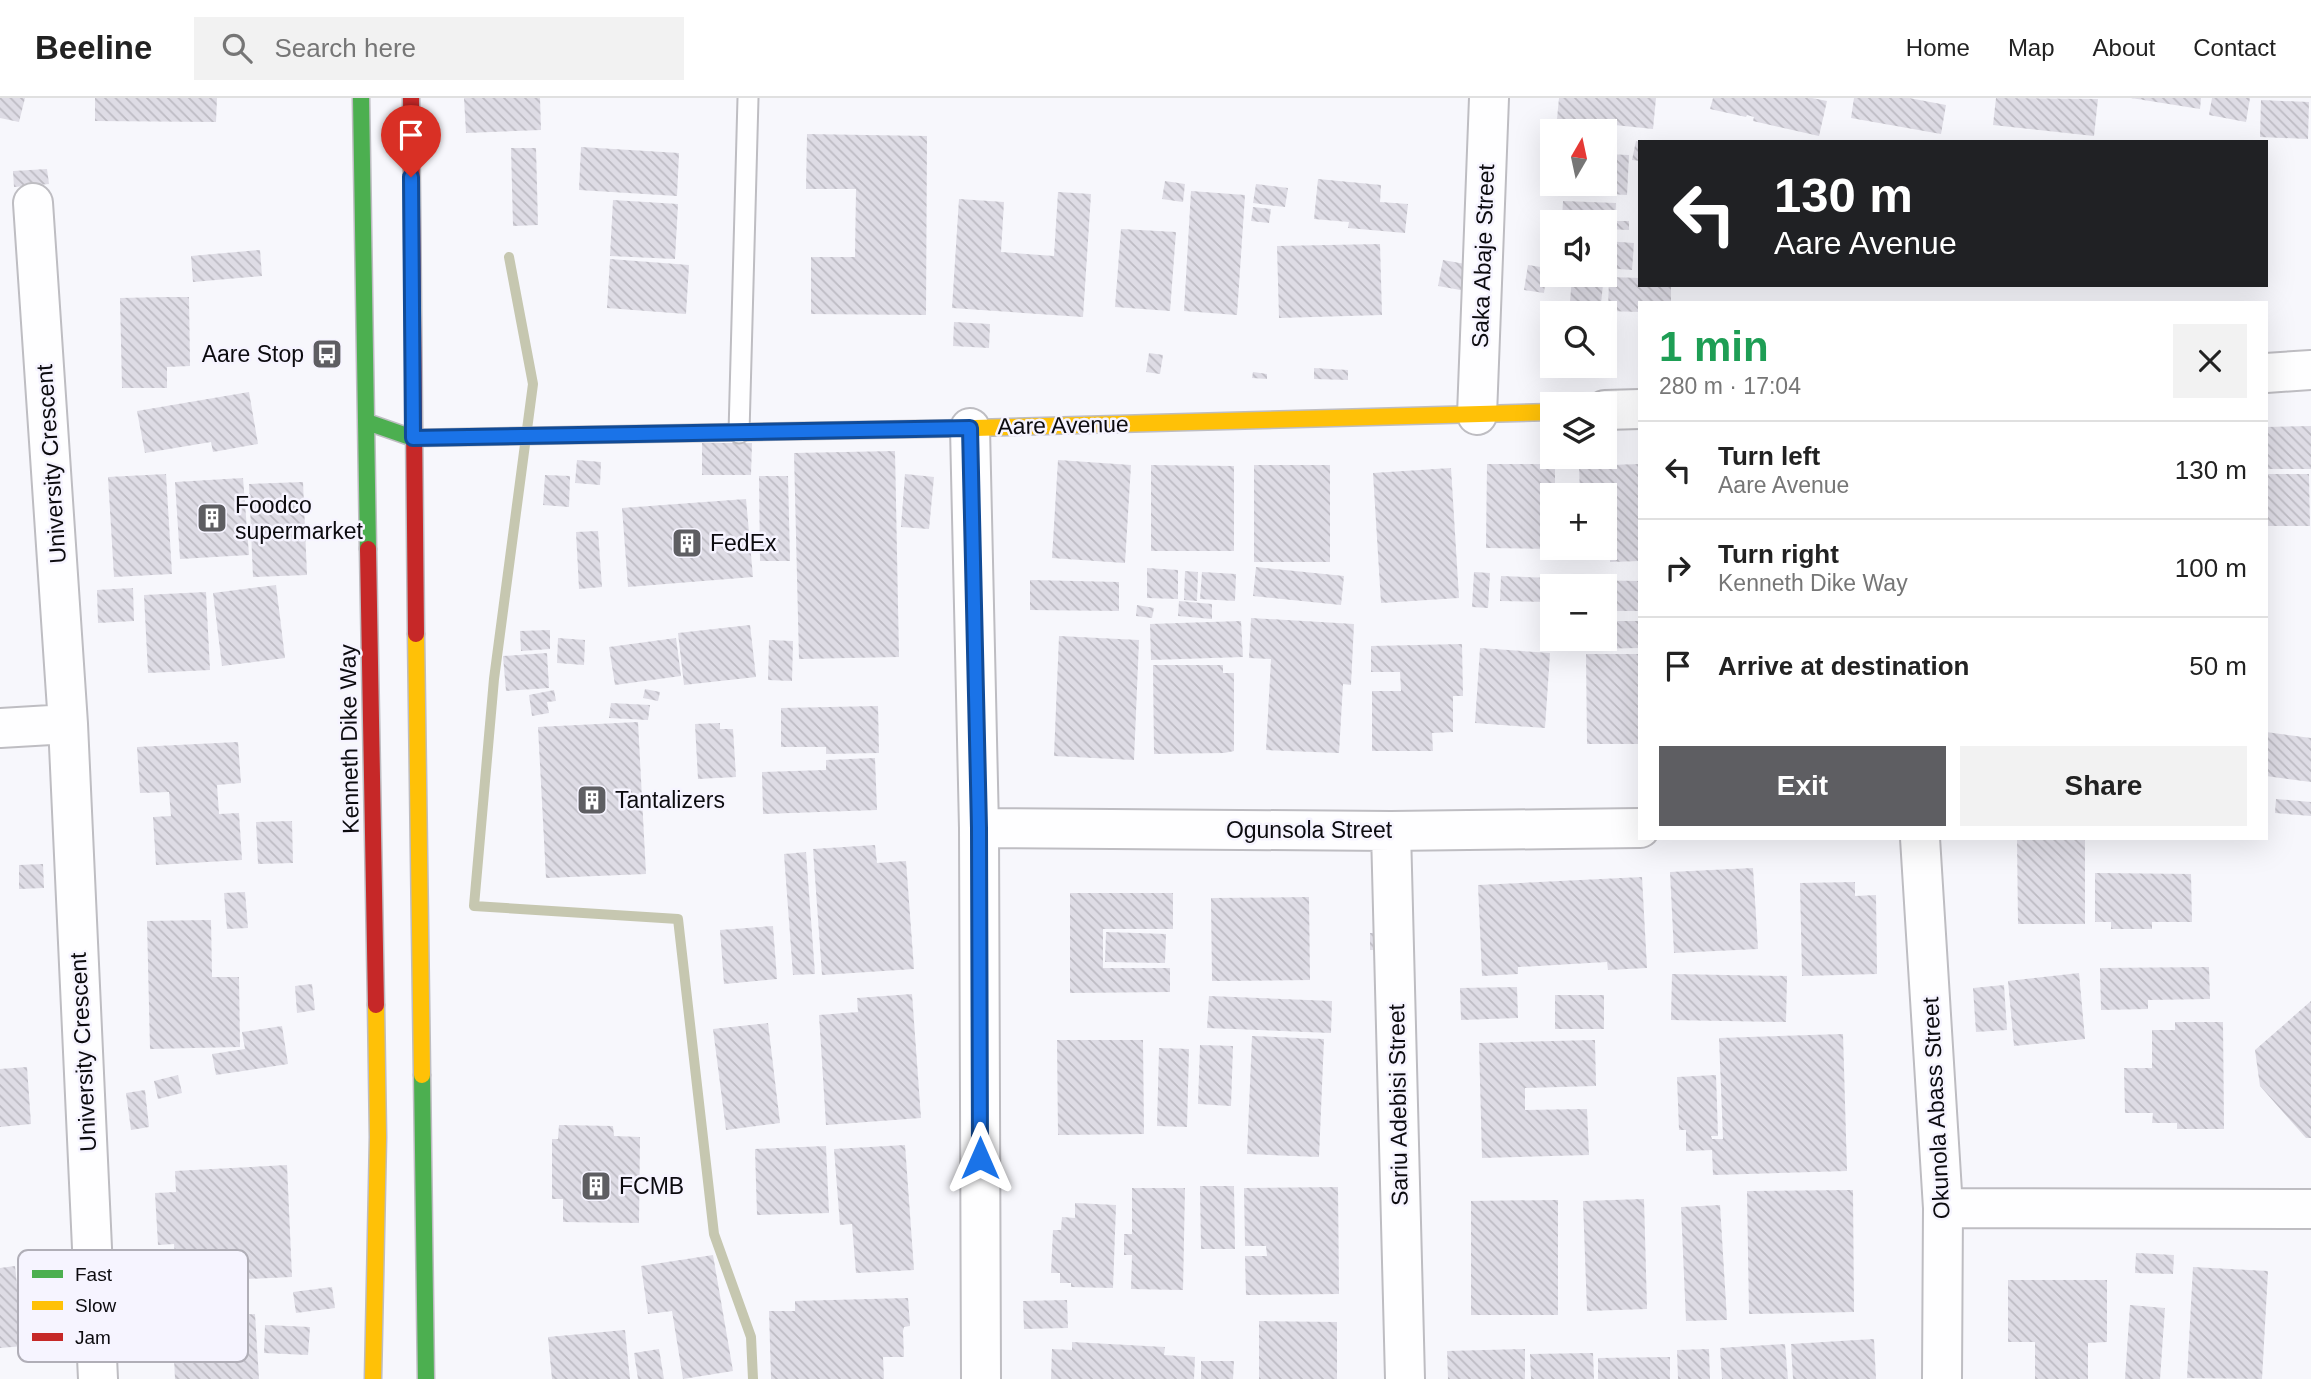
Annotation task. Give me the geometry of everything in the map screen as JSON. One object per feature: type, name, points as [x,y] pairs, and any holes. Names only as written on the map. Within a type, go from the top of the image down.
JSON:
[{"type":"main road","name":"Kenneth Dike Way","points":[[361,98],[378,1137],[373,1379]]},
{"type":"main road","points":[[411,98],[426,1379]]},
{"type":"main road","name":"Aare Avenue","points":[[367,422],[413,438],[970,428],[1540,412]]},
{"type":"street","name":"Saka Abaje Street","points":[[1477,415],[1489,98]]},
{"type":"street","name":"University Crescent","points":[[33,203],[68,724],[93,1250]]},
{"type":"street","points":[[2268,373],[2311,370]]},
{"type":"street","points":[[1617,410],[1638,409]]},
{"type":"street","points":[[970,428],[979,828],[981,1379]]},
{"type":"street","points":[[0,728],[68,724]]},
{"type":"street","name":"Ogunsola Street","points":[[979,828],[1391,831],[1638,828]]},
{"type":"street","name":"Sariu Adebisi Street","points":[[1391,831],[1405,1379]]},
{"type":"street","name":"Okunola Abass Street","points":[[1920,840],[1942,1208],[1942,1379]]},
{"type":"street","points":[[1942,1208],[2311,1209]]},
{"type":"lane","points":[[739,433],[748,98]]},
{"type":"building","points":[[0,98],[25,98],[19,122],[0,118]]},
{"type":"building","points":[[95,98],[217,98],[216,122],[95,121]]},
{"type":"building","points":[[464,98],[540,98],[541,130],[466,133]]},
{"type":"building","points":[[1559,98],[1656,98],[1653,129],[1617,125],[1617,119],[1557,119]]},
{"type":"building","points":[[1713,98],[1812,98],[1827,101],[1819,136],[1753,121],[1754,117],[1747,115],[1746,117],[1710,109]]},
{"type":"building","points":[[1854,98],[1909,98],[1946,105],[1941,134],[1851,118]]},
{"type":"building","points":[[1996,98],[2098,99],[2094,136],[1993,125]]},
{"type":"building","points":[[2131,98],[2201,98],[2200,109]]},
{"type":"building","points":[[2212,98],[2250,98],[2246,122],[2209,115]]},
{"type":"building","points":[[2261,100],[2309,102],[2308,139],[2260,137]]},
{"type":"building","points":[[807,134],[927,136],[926,315],[811,314],[811,257],[855,257],[856,189],[806,189]]},
{"type":"building","points":[[1636,141],[1638,142],[1638,161],[1632,160]]},
{"type":"building","points":[[581,147],[679,153],[677,196],[579,190]]},
{"type":"building","points":[[511,148],[536,148],[538,225],[513,226]]},
{"type":"building","points":[[1617,154],[1629,155],[1627,195],[1617,194]]},
{"type":"building","points":[[47,169],[49,184],[14,187],[13,171]]},
{"type":"building","points":[[1318,179],[1381,185],[1380,202],[1408,204],[1405,233],[1348,228],[1349,222],[1314,219]]},
{"type":"building","points":[[1165,181],[1185,184],[1183,202],[1162,199]]},
{"type":"building","points":[[1256,184],[1288,188],[1285,207],[1253,203]]},
{"type":"building","points":[[1191,191],[1245,195],[1237,315],[1184,311]]},
{"type":"building","points":[[1058,192],[1091,194],[1083,317],[952,308],[959,199],[1004,202],[1001,252],[1054,256]]},
{"type":"building","points":[[613,200],[678,204],[675,259],[610,256]]},
{"type":"building","points":[[1563,201],[1616,203],[1616,210],[1563,210]]},
{"type":"building","points":[[1253,207],[1271,209],[1269,223],[1251,221]]},
{"type":"building","points":[[1617,221],[1629,221],[1629,230],[1617,230]]},
{"type":"building","points":[[1121,229],[1176,232],[1170,311],[1115,307]]},
{"type":"building","points":[[1617,242],[1634,243],[1632,270],[1617,269]]},
{"type":"building","points":[[1380,244],[1382,315],[1279,318],[1277,246]]},
{"type":"building","points":[[260,250],[262,276],[193,282],[191,256]]},
{"type":"building","points":[[610,259],[689,265],[686,314],[607,308]]},
{"type":"building","points":[[1443,260],[1471,265],[1466,291],[1438,286]]},
{"type":"building","points":[[1528,265],[1540,267],[1540,287],[1545,287],[1544,293],[1524,290]]},
{"type":"building","points":[[1617,277],[1638,278],[1638,287],[1671,287],[1671,301],[1638,301],[1638,312],[1617,311],[1617,301],[1608,301],[1609,287],[1617,287]]},
{"type":"building","points":[[1571,287],[1603,287],[1601,301],[1570,301]]},
{"type":"building","points":[[189,297],[190,366],[167,367],[167,388],[122,388],[120,298]]},
{"type":"building","points":[[954,322],[990,324],[989,348],[953,346]]},
{"type":"building","points":[[1149,353],[1163,355],[1160,374],[1146,372]]},
{"type":"building","points":[[1314,368],[1348,370],[1348,380],[1314,379]]},
{"type":"building","points":[[1253,372],[1267,374],[1267,379],[1252,378]]},
{"type":"building","points":[[249,392],[258,444],[213,452],[211,442],[145,453],[137,411]]},
{"type":"building","points":[[2311,426],[2311,469],[2268,469],[2268,427]]},
{"type":"building","points":[[702,443],[752,443],[751,475],[702,475]]},
{"type":"building","points":[[895,451],[899,657],[799,659],[794,453]]},
{"type":"building","points":[[577,460],[601,462],[600,485],[575,483]]},
{"type":"building","points":[[1058,460],[1131,465],[1125,563],[1052,558]]},
{"type":"building","points":[[1487,464],[1540,464],[1540,469],[1555,469],[1555,483],[1540,483],[1540,549],[1486,548]]},
{"type":"building","points":[[1638,464],[1638,561],[1610,562],[1617,560],[1617,483],[1580,483],[1579,469],[1617,469],[1617,465]]},
{"type":"building","points":[[1151,465],[1234,466],[1234,551],[1151,551]]},
{"type":"building","points":[[1254,465],[1330,465],[1330,562],[1254,562]]},
{"type":"building","points":[[1451,468],[1459,598],[1381,603],[1373,473]]},
{"type":"building","points":[[166,474],[172,574],[114,577],[108,477]]},
{"type":"building","points":[[905,474],[934,477],[929,529],[901,527]]},
{"type":"building","points":[[2268,474],[2309,474],[2310,526],[2268,526]]},
{"type":"building","points":[[545,475],[570,476],[569,507],[543,505]]},
{"type":"building","points":[[759,476],[788,476],[790,561],[760,561]]},
{"type":"building","name":"Foodco supermarket","points":[[243,478],[249,555],[180,559],[175,482]]},
{"type":"building","points":[[303,482],[307,575],[253,577],[249,484]]},
{"type":"building","name":"FedEx","points":[[746,499],[753,577],[628,587],[622,508]]},
{"type":"building","points":[[598,531],[602,587],[579,589],[576,532]]},
{"type":"building","points":[[1256,567],[1344,576],[1341,605],[1253,596]]},
{"type":"building","points":[[1147,568],[1178,570],[1178,599],[1147,598]]},
{"type":"building","points":[[1185,571],[1198,572],[1197,601],[1184,600]]},
{"type":"building","points":[[1202,572],[1236,574],[1235,601],[1200,599]]},
{"type":"building","points":[[1474,572],[1490,573],[1488,608],[1472,607]]},
{"type":"building","points":[[1501,576],[1540,578],[1540,602],[1500,601]]},
{"type":"building","points":[[1030,580],[1119,582],[1119,611],[1030,610]]},
{"type":"building","points":[[1617,581],[1638,581],[1638,611],[1617,611]]},
{"type":"building","points":[[276,585],[285,658],[222,666],[213,593]]},
{"type":"building","points":[[133,588],[134,621],[98,623],[97,590]]},
{"type":"building","points":[[206,592],[210,670],[148,673],[144,595]]},
{"type":"building","points":[[1179,601],[1212,604],[1212,619],[1178,616]]},
{"type":"building","points":[[1137,605],[1154,608],[1152,618],[1136,616]]},
{"type":"building","points":[[1251,618],[1354,624],[1351,685],[1343,684],[1339,753],[1266,750],[1271,659],[1249,658]]},
{"type":"building","points":[[1241,621],[1243,657],[1151,660],[1150,624]]},
{"type":"building","points":[[1617,621],[1638,621],[1638,648],[1617,648]]},
{"type":"building","points":[[750,625],[756,677],[684,685],[678,633]]},
{"type":"building","points":[[550,630],[550,649],[521,651],[520,631]]},
{"type":"building","points":[[1059,636],[1139,640],[1134,760],[1054,756]]},
{"type":"building","points":[[558,638],[585,640],[584,665],[557,663]]},
{"type":"building","points":[[676,638],[681,676],[615,685],[609,647]]},
{"type":"building","points":[[769,640],[793,641],[792,681],[768,680]]},
{"type":"building","points":[[1462,644],[1463,696],[1453,696],[1453,732],[1432,733],[1433,751],[1372,751],[1372,691],[1401,691],[1400,672],[1371,672],[1371,646]]},
{"type":"building","points":[[1480,648],[1550,653],[1545,728],[1475,723]]},
{"type":"building","points":[[547,653],[549,688],[506,691],[503,656]]},
{"type":"building","points":[[1586,654],[1638,654],[1638,744],[1587,744]]},
{"type":"building","points":[[1153,665],[1223,665],[1223,673],[1234,673],[1234,751],[1154,754]]},
{"type":"building","points":[[645,689],[660,692],[658,701],[643,698]]},
{"type":"building","points":[[554,690],[556,701],[547,702],[549,713],[532,716],[529,695]]},
{"type":"building","points":[[611,703],[650,705],[648,720],[609,718]]},
{"type":"building","points":[[878,706],[879,753],[826,754],[826,747],[781,747],[781,708]]},
{"type":"building","name":"Tantalizers","points":[[638,722],[646,874],[546,878],[538,727]]},
{"type":"building","points":[[720,723],[720,729],[733,729],[736,777],[698,779],[695,724]]},
{"type":"building","points":[[2268,732],[2311,738],[2311,782],[2268,776]]},
{"type":"building","points":[[238,742],[241,783],[217,785],[219,814],[239,813],[242,860],[156,865],[153,817],[171,816],[169,792],[140,793],[137,747]]},
{"type":"building","points":[[875,758],[877,810],[763,814],[762,772],[826,770],[826,760]]},
{"type":"building","points":[[2276,799],[2311,802],[2311,816],[2275,813]]},
{"type":"building","points":[[292,821],[293,863],[258,864],[256,822]]},
{"type":"building","points":[[2017,840],[2085,840],[2085,924],[2018,924]]},
{"type":"building","points":[[875,845],[877,863],[906,861],[914,969],[822,975],[813,849]]},
{"type":"building","points":[[806,852],[815,974],[793,975],[784,854]]},
{"type":"building","points":[[43,864],[44,888],[19,889],[19,865]]},
{"type":"building","points":[[1753,868],[1758,949],[1674,953],[1670,872]]},
{"type":"building","points":[[2095,873],[2191,874],[2192,922],[2152,922],[2152,929],[2111,929],[2111,922],[2095,922]]},
{"type":"building","points":[[1642,877],[1647,968],[1608,970],[1607,962],[1518,967],[1518,974],[1482,976],[1478,885]]},
{"type":"building","points":[[1855,882],[1855,896],[1876,895],[1877,974],[1802,976],[1800,883]]},
{"type":"building","points":[[245,892],[248,928],[227,929],[224,893]]},
{"type":"building","points":[[1070,893],[1173,893],[1173,929],[1103,929],[1103,968],[1170,968],[1170,992],[1070,993]]},
{"type":"building","points":[[1309,897],[1310,980],[1212,981],[1211,898]]},
{"type":"building","points":[[211,920],[212,977],[239,977],[240,1047],[150,1049],[147,921]]},
{"type":"building","points":[[773,926],[777,979],[724,984],[720,930]]},
{"type":"building","points":[[1106,932],[1166,934],[1165,963],[1105,962]]},
{"type":"building","points":[[1370,933],[1388,933],[1389,950],[1370,950]]},
{"type":"building","points":[[2209,967],[2210,999],[2148,1000],[2148,1009],[2101,1010],[2100,968]]},
{"type":"building","points":[[2079,973],[2085,1039],[2014,1046],[2008,981]]},
{"type":"building","points":[[1672,974],[1787,976],[1786,1022],[1671,1020]]},
{"type":"building","points":[[312,984],[315,1010],[297,1013],[295,986]]},
{"type":"building","points":[[2004,985],[2007,1030],[1976,1032],[1973,988]]},
{"type":"building","points":[[1517,987],[1518,1018],[1461,1020],[1460,988]]},
{"type":"building","points":[[912,994],[921,1118],[826,1125],[819,1015],[858,1012],[857,998]]},
{"type":"building","points":[[1555,995],[1604,995],[1604,1029],[1555,1029]]},
{"type":"building","points":[[1209,996],[1332,1001],[1331,1033],[1207,1028]]},
{"type":"building","points":[[2311,1001],[2311,1138],[2306,1138],[2260,1086],[2255,1050]]},
{"type":"building","points":[[2175,1022],[2223,1022],[2224,1129],[2177,1129],[2177,1123],[2152,1123],[2153,1113],[2125,1113],[2124,1068],[2152,1068],[2152,1030],[2175,1030]]},
{"type":"building","points":[[768,1023],[780,1123],[726,1130],[713,1029]]},
{"type":"building","points":[[282,1026],[288,1064],[216,1075],[212,1054],[245,1049],[242,1032]]},
{"type":"building","points":[[1843,1034],[1847,1171],[1713,1175],[1712,1150],[1686,1151],[1686,1130],[1679,1130],[1677,1077],[1716,1075],[1718,1136],[1711,1136],[1712,1139],[1723,1139],[1719,1038]]},
{"type":"building","points":[[1252,1036],[1324,1039],[1319,1157],[1247,1154]]},
{"type":"building","points":[[1057,1040],[1143,1040],[1144,1134],[1058,1135]]},
{"type":"building","points":[[1595,1040],[1596,1086],[1525,1088],[1525,1110],[1587,1109],[1589,1155],[1482,1158],[1479,1043]]},
{"type":"building","points":[[1200,1045],[1233,1046],[1231,1106],[1198,1104]]},
{"type":"building","points":[[1159,1048],[1189,1049],[1187,1127],[1157,1126]]},
{"type":"building","points":[[27,1067],[31,1124],[0,1127],[0,1069]]},
{"type":"building","points":[[178,1075],[182,1093],[158,1099],[154,1081]]},
{"type":"building","points":[[145,1090],[149,1127],[131,1130],[126,1093]]},
{"type":"building","name":"FCMB","points":[[559,1125],[613,1126],[614,1136],[640,1137],[639,1223],[563,1222],[563,1199],[552,1199],[552,1139],[558,1139]]},
{"type":"building","points":[[905,1145],[914,1270],[856,1273],[852,1224],[840,1225],[834,1149]]},
{"type":"building","points":[[826,1146],[829,1213],[757,1215],[755,1149]]},
{"type":"building","points":[[287,1165],[292,1277],[248,1279],[248,1250],[174,1250],[174,1244],[158,1245],[155,1193],[176,1192],[175,1171]]},
{"type":"building","points":[[1200,1186],[1234,1186],[1235,1249],[1201,1249]]},
{"type":"building","points":[[1338,1187],[1339,1294],[1246,1295],[1245,1256],[1267,1256],[1266,1246],[1245,1246],[1244,1188]]},
{"type":"building","points":[[1132,1188],[1185,1188],[1183,1290],[1131,1289],[1132,1255],[1124,1255],[1124,1234],[1132,1234]]},
{"type":"building","points":[[1853,1190],[1854,1312],[1749,1314],[1747,1191]]},
{"type":"building","points":[[1644,1199],[1647,1309],[1587,1311],[1583,1201]]},
{"type":"building","points":[[1558,1200],[1558,1315],[1471,1315],[1471,1201]]},
{"type":"building","points":[[1075,1203],[1116,1205],[1113,1288],[1071,1287],[1071,1283],[1060,1283],[1060,1273],[1051,1273],[1053,1230],[1061,1230],[1062,1217],[1075,1218]]},
{"type":"building","points":[[1720,1205],[1727,1320],[1686,1321],[1681,1207]]},
{"type":"building","points":[[2136,1253],[2174,1255],[2173,1274],[2135,1273]]},
{"type":"building","points":[[713,1255],[733,1371],[683,1379],[672,1311],[648,1314],[641,1266]]},
{"type":"building","points":[[15,1266],[18,1346],[0,1348],[0,1268]]},
{"type":"building","points":[[2193,1267],[2268,1271],[2262,1379],[2187,1378]]},
{"type":"building","points":[[2008,1280],[2107,1280],[2107,1342],[2088,1343],[2088,1379],[2035,1379],[2035,1342],[2008,1342]]},
{"type":"building","points":[[332,1287],[335,1308],[296,1313],[293,1292]]},
{"type":"building","points":[[908,1298],[910,1326],[904,1327],[903,1331],[904,1357],[883,1357],[884,1379],[771,1379],[769,1311],[795,1311],[795,1301]]},
{"type":"building","points":[[1067,1300],[1068,1328],[1024,1329],[1023,1301]]},
{"type":"building","points":[[2130,1305],[2165,1308],[2160,1379],[2125,1379]]},
{"type":"building","points":[[248,1314],[255,1314],[259,1379],[175,1379],[174,1362],[248,1362]]},
{"type":"building","points":[[1259,1321],[1337,1322],[1337,1379],[1259,1379]]},
{"type":"building","points":[[265,1325],[310,1327],[308,1355],[264,1353]]},
{"type":"building","points":[[625,1330],[630,1379],[552,1379],[548,1337]]},
{"type":"building","points":[[1874,1339],[1876,1379],[1793,1379],[1791,1344]]},
{"type":"building","points":[[1072,1342],[1165,1347],[1164,1355],[1195,1357],[1194,1379],[1051,1379],[1052,1349],[1072,1350]]},
{"type":"building","points":[[1785,1344],[1788,1379],[1722,1379],[1720,1348]]},
{"type":"building","points":[[659,1349],[664,1379],[638,1379],[634,1353]]},
{"type":"building","points":[[1525,1349],[1525,1379],[1448,1379],[1447,1351]]},
{"type":"building","points":[[1709,1349],[1710,1379],[1678,1379],[1677,1350]]},
{"type":"building","points":[[1593,1353],[1594,1379],[1531,1379],[1530,1354]]},
{"type":"building","points":[[1670,1357],[1670,1379],[1598,1379],[1598,1358]]},
{"type":"building","points":[[1201,1361],[1234,1361],[1233,1379],[1201,1379]]},
{"type":"waterway","points":[[509,257],[533,384],[494,679],[474,906],[678,919],[714,1234],[751,1337],[753,1379]]},
{"type":"traffic: fast","points":[[361,98],[368,549]]},
{"type":"traffic: fast","points":[[367,422],[413,438],[975,428]]},
{"type":"traffic: fast","points":[[422,1075],[426,1379]]},
{"type":"traffic: slow","points":[[975,428],[1540,412]]},
{"type":"traffic: slow","points":[[416,634],[422,1075]]},
{"type":"traffic: slow","points":[[373,1379],[378,1137],[376,1005]]},
{"type":"traffic: jam","points":[[411,98],[416,634]]},
{"type":"traffic: jam","points":[[368,549],[376,1005]]},
{"type":"place","name":"Aare Stop","points":[[327,354]]},
{"type":"place","name":"Foodco supermarket","points":[[212,518]]},
{"type":"place","name":"FedEx","points":[[687,543]]},
{"type":"place","name":"Tantalizers","points":[[592,800]]},
{"type":"place","name":"FCMB","points":[[596,1186]]},
{"type":"route","points":[[411,177],[413,438],[970,428],[979,828],[980,1158]]}]
